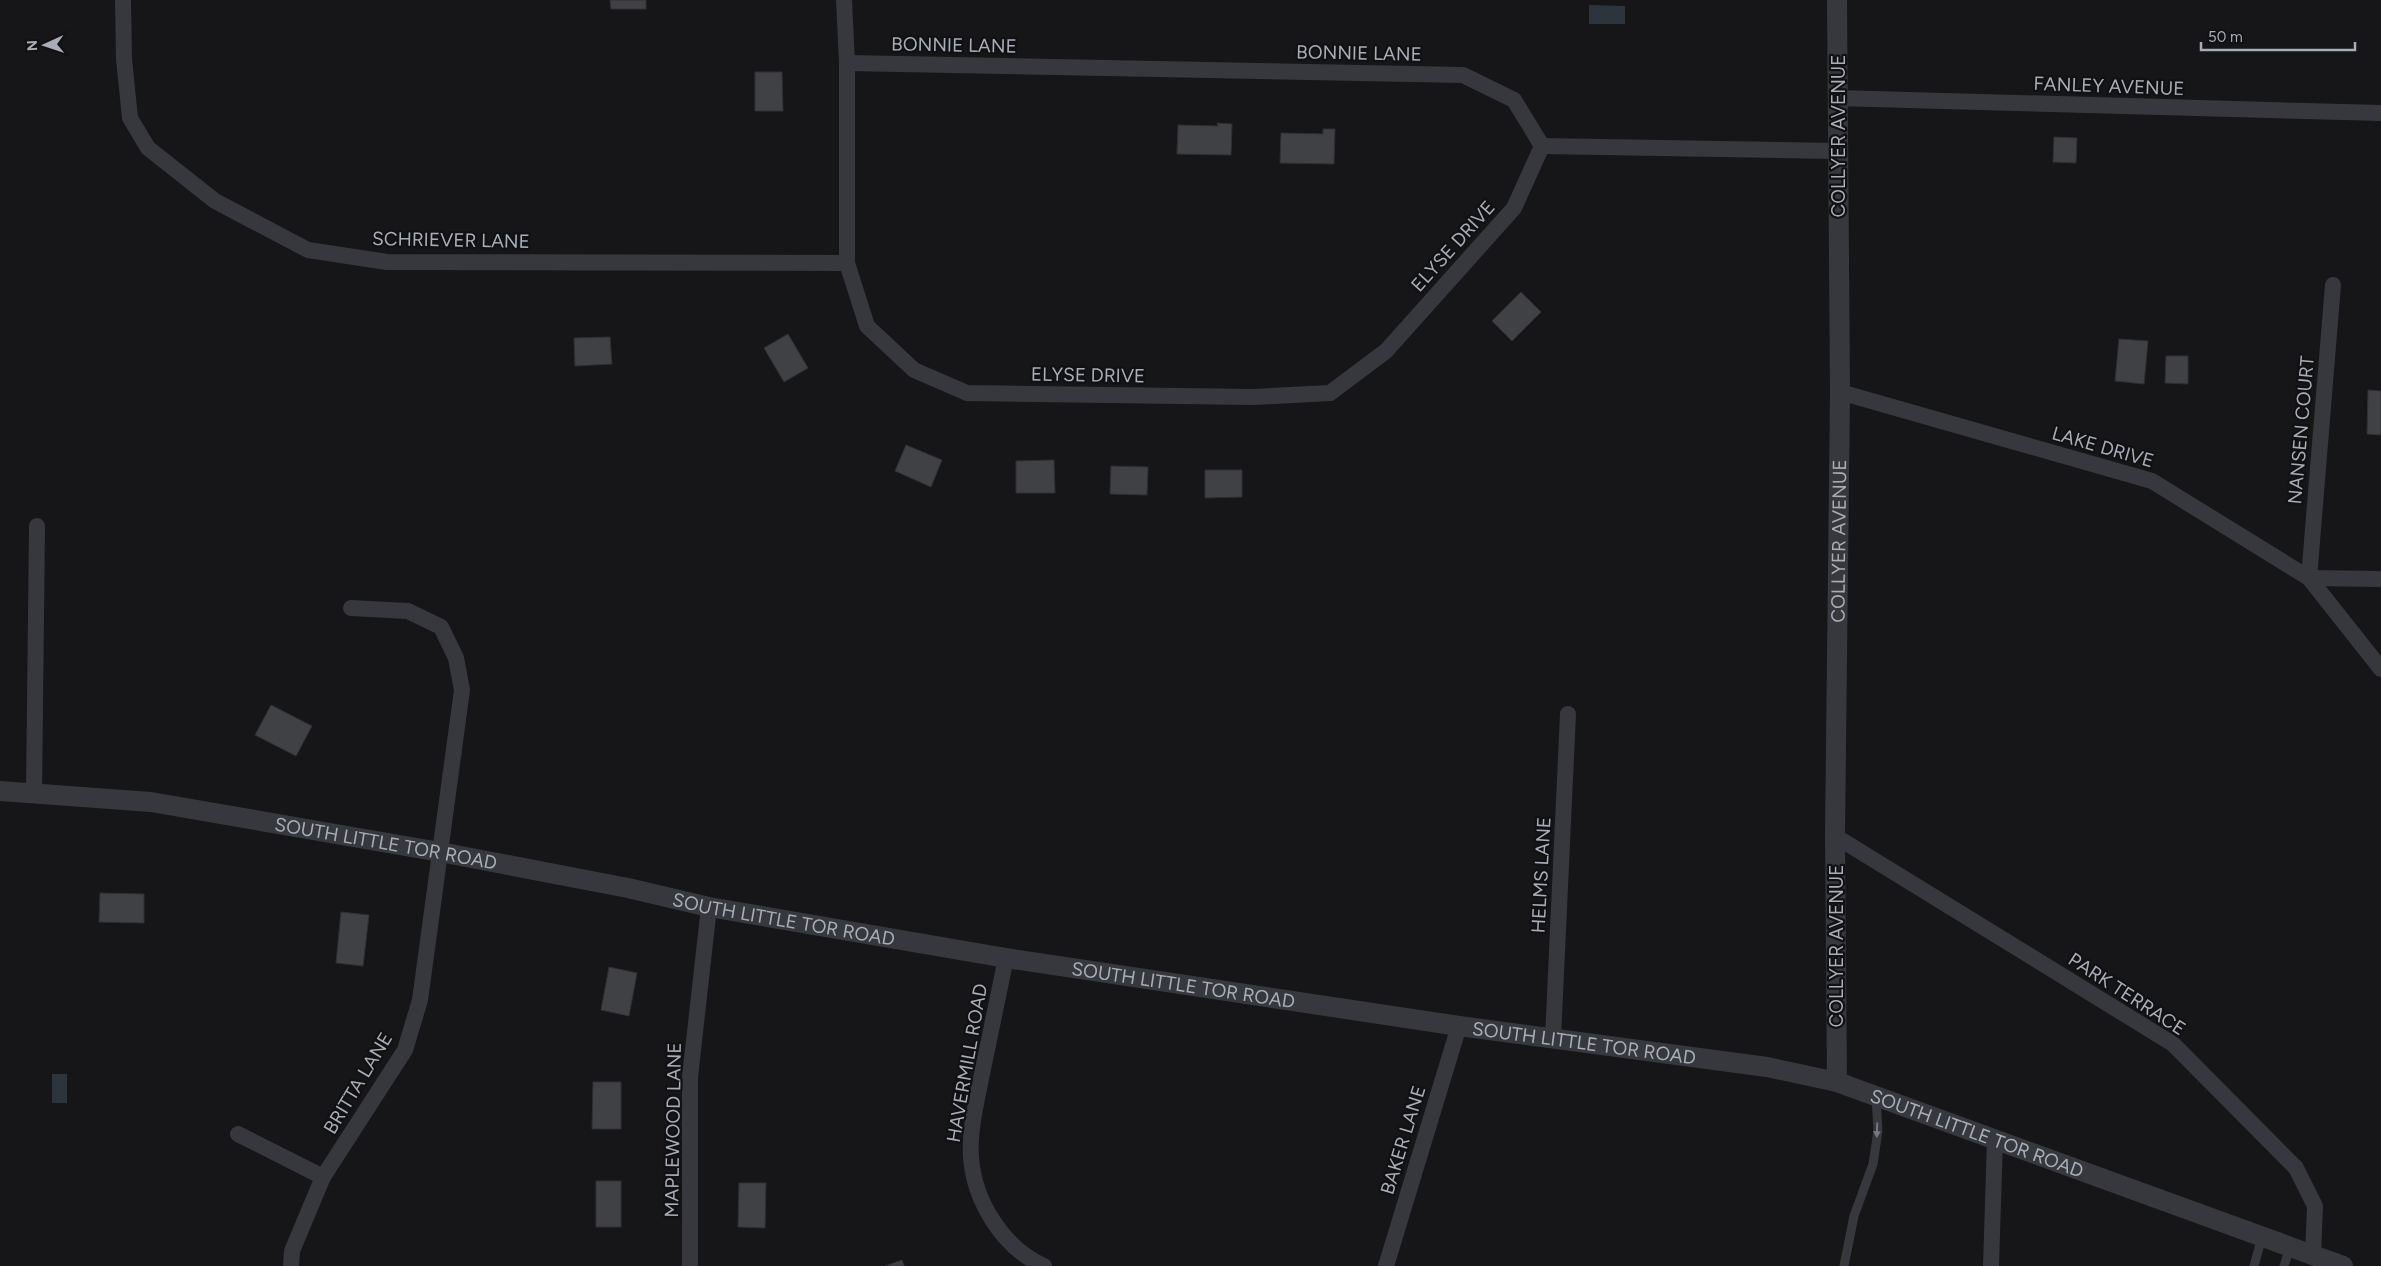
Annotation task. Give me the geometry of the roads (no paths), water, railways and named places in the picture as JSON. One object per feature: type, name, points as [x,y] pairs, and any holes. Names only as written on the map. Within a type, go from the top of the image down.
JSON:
[{"type":"street","name":"SCHRIEVER LANE","points":[[123,0],[124,59],[130,118],[148,148],[215,202],[308,250],[387,262],[847,263]]},
{"type":"street","name":"ELYSE DRIVE","points":[[844,0],[847,62],[847,263],[867,326],[914,370],[967,393],[1253,397],[1330,393],[1386,351],[1514,208],[1542,146]]},
{"type":"street","name":"COLLYER AVENUE","points":[[1837,1082],[1835,836],[1840,392],[1837,151],[1838,0]]},
{"type":"street","name":"BONNIE LANE","points":[[847,62],[1463,75],[1514,100],[1542,146]]},
{"type":"street","name":"FANLEY AVENUE","points":[[1837,98],[2381,113]]},
{"type":"street","points":[[1542,146],[1837,151]]},
{"type":"street","name":"NANSEN COURT","points":[[2310,578],[2333,285]]},
{"type":"street","name":"LAKE DRIVE","points":[[1840,392],[2152,481],[2310,578],[2381,669]]},
{"type":"street","points":[[34,793],[36,526]]},
{"type":"street","points":[[2310,578],[2381,579]]},
{"type":"street","name":"BRITTA LANE","points":[[291,1266],[292,1251],[323,1177],[405,1050],[420,1000],[462,690],[456,658],[441,627],[408,611],[351,608]]},
{"type":"street","name":"HELMS LANE","points":[[1553,1038],[1568,714]]},
{"type":"street","name":"SOUTH LITTLE TOR ROAD","points":[[0,791],[151,802],[440,852],[628,888],[709,907],[1006,958],[1459,1026],[1767,1067],[1837,1082],[2343,1266]]},
{"type":"street","name":"PARK TERRACE","points":[[1835,836],[2173,1044],[2296,1168],[2315,1206],[2313,1255]]},
{"type":"street","name":"MAPLEWOOD LANE","points":[[690,1266],[690,1078],[709,907]]},
{"type":"street","name":"HAVERMILL ROAD","points":[[1006,958],[976,1107],[971,1157],[982,1202],[1003,1236],[1032,1261],[1044,1266]]},
{"type":"street","name":"BAKER LANE","points":[[1386,1266],[1459,1026]]},
{"type":"street","points":[[238,1134],[323,1177]]},
{"type":"street","points":[[1990,1266],[1995,1140]]},
{"type":"lane","points":[[1844,1266],[1854,1216],[1873,1164],[1878,1131],[1876,1097]]},
{"type":"lane","points":[[2254,1266],[2262,1237]]},
{"type":"lane","points":[[2284,1266],[2290,1247]]}]
